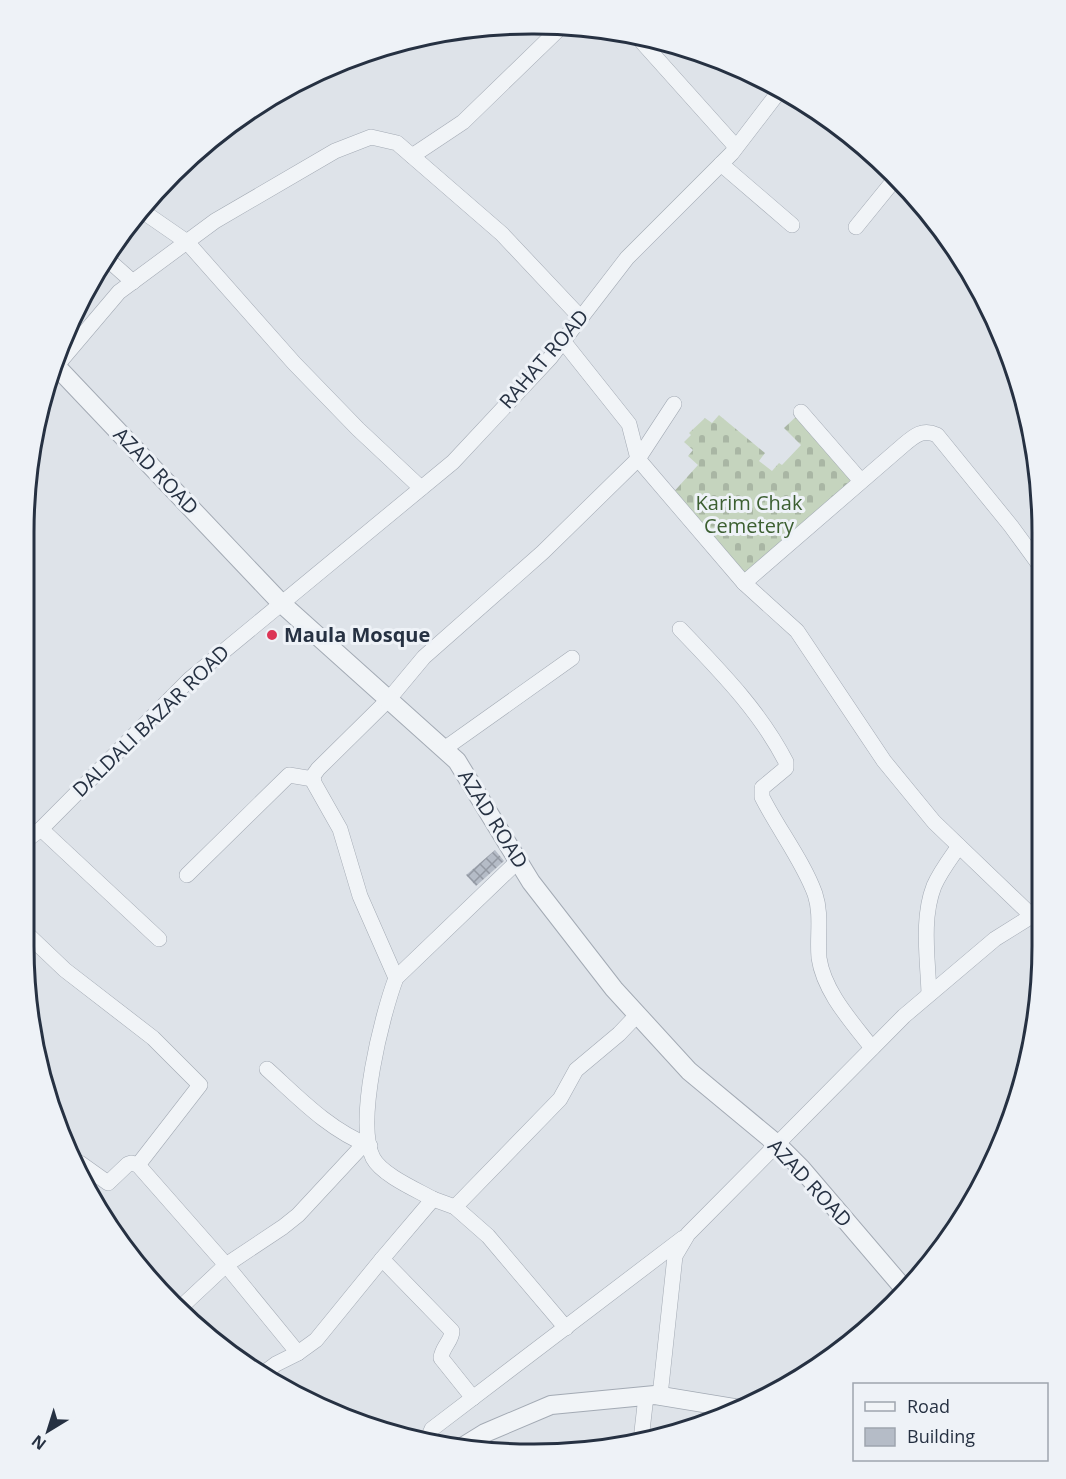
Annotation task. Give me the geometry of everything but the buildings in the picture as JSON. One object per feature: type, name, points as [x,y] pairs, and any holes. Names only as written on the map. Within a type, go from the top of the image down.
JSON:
[{"type":"street","points":[[412,156],[463,122],[553,35]]},
{"type":"street","points":[[647,48],[736,147]]},
{"type":"street","name":"RAHAT ROAD","points":[[281,603],[453,462],[550,358],[627,258],[721,164],[775,97]]},
{"type":"street","points":[[68,353],[119,292],[215,221],[344,147],[371,137],[397,143],[502,234],[581,318]]},
{"type":"street","points":[[721,164],[792,225]]},
{"type":"street","points":[[856,227],[890,186]]},
{"type":"street","points":[[149,216],[187,242],[294,363],[358,429],[421,488]]},
{"type":"street","points":[[113,265],[133,282]]},
{"type":"street","points":[[563,341],[629,424],[638,459],[744,583],[797,631],[884,761],[934,822],[1032,909]]},
{"type":"street","name":"AZAD ROAD","points":[[62,370],[281,603],[457,761],[531,882],[607,980],[689,1071],[778,1145],[801,1168],[900,1283]]},
{"type":"street","points":[[312,779],[318,769],[390,699],[424,657],[543,552],[638,459],[674,404]]},
{"type":"street","points":[[801,412],[861,481]]},
{"type":"street","points":[[744,583],[920,432],[929,431],[937,435],[1032,555]]},
{"type":"street","name":"DALDALI BAZAR ROAD","points":[[34,834],[190,679],[281,603]]},
{"type":"street","points":[[680,629],[746,702],[786,762],[786,768],[762,788],[762,797],[814,894],[819,916],[819,958],[826,978],[841,1007],[872,1048]]},
{"type":"street","points":[[444,749],[572,658]]},
{"type":"street","points":[[187,875],[289,775],[312,779]]},
{"type":"street","points":[[312,779],[340,829],[360,896],[396,978]]},
{"type":"street","points":[[41,829],[159,939]]},
{"type":"street","points":[[929,994],[927,923],[929,904],[934,886],[959,846]]},
{"type":"street","points":[[518,861],[396,978],[387,1000],[375,1049],[368,1110],[367,1145],[373,1158],[381,1167],[433,1199],[455,1207],[488,1236],[566,1328]]},
{"type":"street","points":[[428,1433],[688,1234],[904,1016],[995,939],[1032,915]]},
{"type":"street","points":[[34,941],[65,970],[153,1038],[200,1085],[138,1166]]},
{"type":"street","points":[[455,1207],[560,1099],[576,1070],[619,1034],[637,1015]]},
{"type":"street","points":[[267,1069],[330,1124],[367,1145]]},
{"type":"street","points":[[186,1303],[226,1265],[298,1215],[367,1145]]},
{"type":"street","points":[[87,1168],[108,1183],[128,1164],[135,1163],[226,1265],[298,1353]]},
{"type":"street","points":[[270,1369],[309,1346],[326,1330],[433,1199]]},
{"type":"street","points":[[643,1432],[653,1396],[675,1256],[688,1234]]},
{"type":"street","points":[[382,1259],[452,1331],[452,1336],[441,1358],[473,1398]]},
{"type":"street","points":[[473,1440],[485,1433],[551,1405],[653,1396],[725,1407]]},
{"type":"green space","name":"Karim Chak Cemetery","points":[[801,412],[861,481],[744,583],[670,496],[698,465],[688,456],[693,450],[684,442],[691,435],[689,433],[705,418],[712,423],[719,415],[765,453],[759,461],[772,471],[779,463],[782,465],[801,445],[784,428]]},
{"type":"place","name":"Maula Mosque","points":[[272,635]]}]
